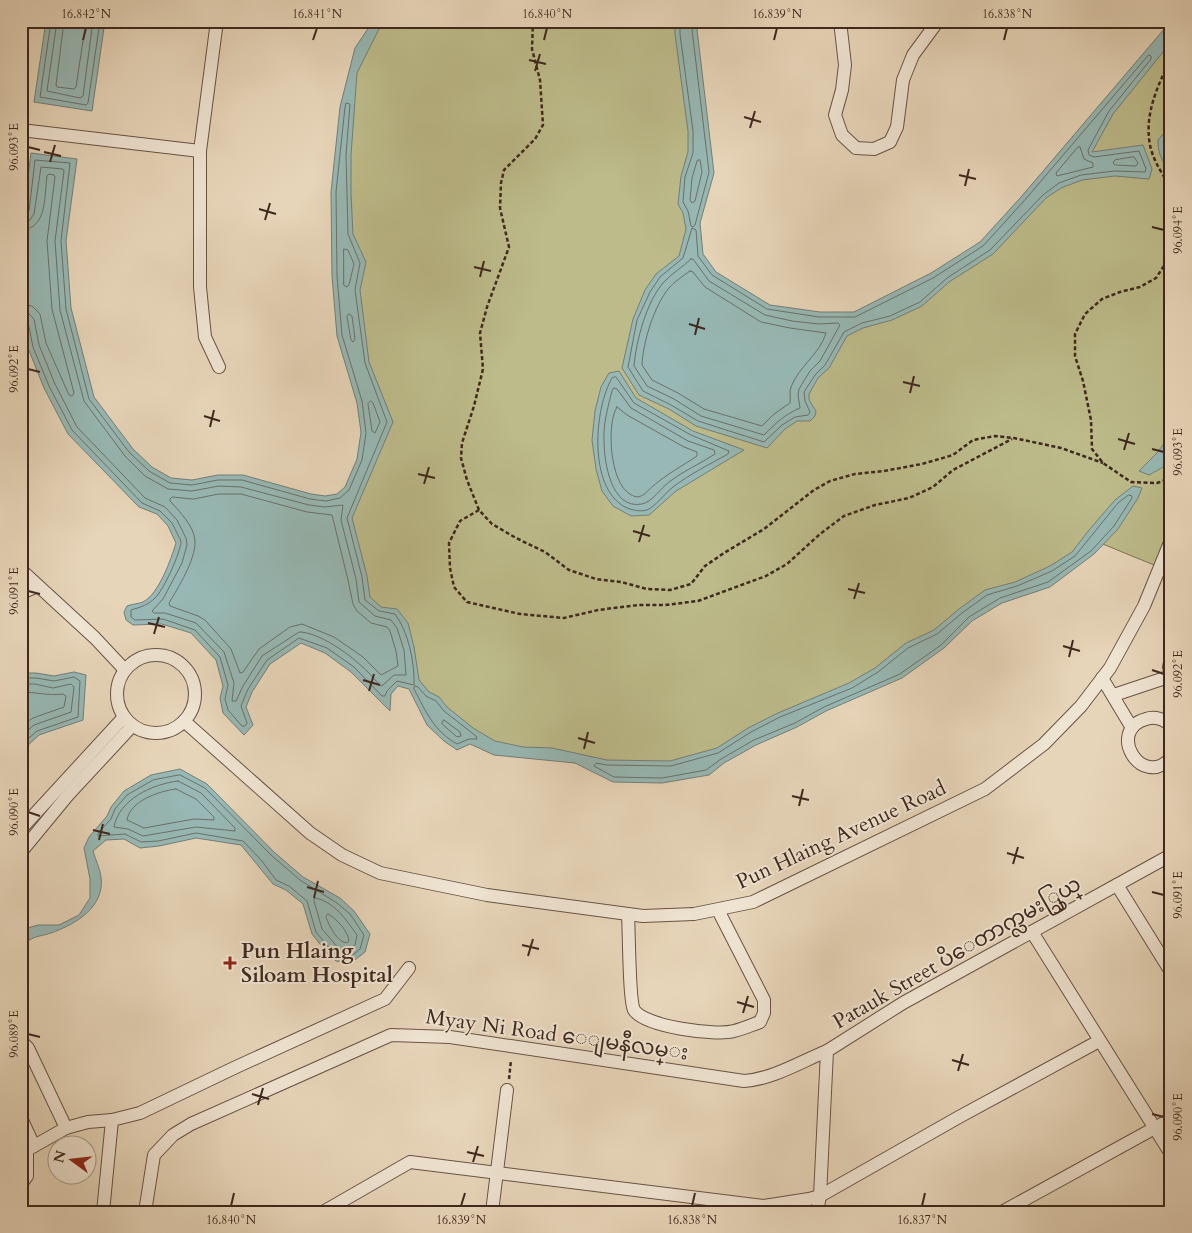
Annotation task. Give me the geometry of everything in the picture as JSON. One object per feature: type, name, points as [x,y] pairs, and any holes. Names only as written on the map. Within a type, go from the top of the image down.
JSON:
[{"type":"street","points":[[217,21],[200,151],[200,287],[205,337],[219,367]]},
{"type":"street","points":[[840,21],[845,65],[842,90],[835,115],[842,135],[856,148],[874,149],[890,142],[897,127],[903,80],[912,55],[938,21]]},
{"type":"street","points":[[21,130],[200,151]]},
{"type":"street","name":"Pun Hlaing Avenue Road","points":[[184,721],[310,833],[342,855],[380,872],[488,895],[643,916],[694,914],[718,910],[753,902],[986,789],[1044,744],[1081,706],[1110,668],[1144,606],[1171,540]]},
{"type":"street","points":[[21,570],[95,638],[125,670]]},
{"type":"street","points":[[21,593],[38,586]]},
{"type":"street","points":[[158,654],[172,657],[189,671],[193,678],[196,699],[188,717],[184,721],[171,730],[158,733],[144,732],[128,721],[119,708],[117,694],[120,678],[130,664],[142,657],[158,654]]},
{"type":"street","points":[[1114,695],[1171,675],[1169,667],[1171,659]]},
{"type":"street","points":[[1102,678],[1114,695],[1132,728]]},
{"type":"street","points":[[1171,726],[1163,720],[1143,719],[1132,728],[1129,734],[1128,748],[1135,760],[1148,767],[1161,765],[1171,758]]},
{"type":"street","points":[[21,829],[128,721]]},
{"type":"street","points":[[21,852],[128,721]]},
{"type":"street","name":"Patauk Street ပိေတာက္လမး္သြယ္","points":[[817,1212],[820,1196],[827,1051],[903,1003],[1171,855]]},
{"type":"street","points":[[1117,885],[1171,972]]},
{"type":"street","points":[[628,914],[631,994],[634,1010],[640,1016],[661,1024],[693,1032],[733,1032],[760,1022],[764,1013],[764,1000],[718,910]]},
{"type":"street","points":[[1032,932],[1171,1154]]},
{"type":"street","points":[[27,1150],[66,1128],[88,1122],[112,1120],[140,1113],[384,999],[409,968]]},
{"type":"street","name":"Myay Ni Road ေျမနီလမ္း","points":[[145,1212],[154,1155],[173,1135],[191,1124],[391,1035],[450,1037],[744,1081],[757,1080],[772,1075],[827,1051]]},
{"type":"street","points":[[323,1212],[410,1162],[764,1206],[809,1199],[820,1196],[1099,1040]]},
{"type":"street","points":[[21,1041],[28,1048],[66,1128]]},
{"type":"street","points":[[492,1212],[507,1090]]},
{"type":"street","points":[[21,1118],[27,1150],[26,1176],[21,1184]]},
{"type":"street","points":[[1002,1212],[1171,1118]]},
{"type":"street","points":[[102,1212],[112,1120]]},
{"type":"path","points":[[533,21],[532,49],[540,80],[543,125],[535,139],[504,170],[501,183],[500,208],[509,247],[487,307],[480,333],[482,369],[474,406],[462,443],[461,458],[467,480],[479,510],[492,524],[545,552],[568,570],[596,579],[670,590],[691,584],[705,566],[724,552],[764,530],[814,490],[830,481],[855,474],[922,464],[953,455],[973,440],[995,436],[1061,448],[1103,463],[1131,482],[1157,483],[1171,478]]},
{"type":"path","points":[[1171,58],[1154,95],[1149,123],[1150,144],[1158,166],[1171,187]]},
{"type":"path","points":[[1103,463],[1092,448],[1091,420],[1076,356],[1075,334],[1085,314],[1102,299],[1140,287],[1156,278],[1171,255]]},
{"type":"path","points":[[479,510],[460,521],[449,543],[450,568],[454,587],[467,602],[520,614],[564,618],[598,610],[638,605],[673,604],[698,600],[766,576],[787,564],[820,534],[844,516],[876,505],[909,498],[933,486],[953,470],[1014,438]]},
{"type":"path","points":[[507,1090],[513,1046]]},
{"type":"shaded area","points":[[375,21],[685,21],[698,130],[692,286],[831,330],[987,247],[1171,31],[1171,572],[1093,540],[1055,575],[981,608],[893,667],[709,761],[625,772],[499,749],[321,617],[375,427],[344,275],[346,106],[360,54]]},
{"type":"water","points":[[46,21],[105,21],[92,111],[34,102]]},
{"type":"water","points":[[373,21],[383,21],[357,73],[351,155],[351,194],[353,234],[366,262],[360,290],[369,362],[393,422],[352,518],[367,576],[370,597],[381,607],[397,609],[408,623],[419,680],[429,692],[439,697],[447,707],[473,728],[495,741],[523,747],[552,748],[607,760],[670,761],[717,748],[748,728],[849,683],[875,668],[906,643],[934,630],[985,590],[1015,582],[1050,566],[1072,552],[1115,500],[1133,486],[1142,488],[1138,498],[1118,529],[1094,554],[1050,587],[1002,603],[972,621],[944,648],[902,678],[826,711],[797,727],[756,745],[724,763],[709,775],[662,783],[613,782],[575,763],[494,755],[470,744],[457,750],[427,725],[409,689],[398,686],[391,694],[390,711],[351,672],[325,653],[301,643],[270,664],[252,692],[246,707],[253,725],[244,735],[223,713],[220,698],[223,686],[216,660],[191,633],[162,624],[133,625],[126,620],[124,612],[127,606],[143,602],[154,592],[168,567],[176,543],[168,526],[157,514],[139,507],[68,434],[44,388],[28,348],[21,309],[21,230],[31,153],[77,159],[66,241],[71,308],[94,397],[133,449],[152,467],[171,478],[192,480],[218,475],[243,475],[311,494],[325,496],[337,494],[345,487],[357,459],[361,432],[357,403],[337,336],[332,276],[331,192],[340,107],[355,48]]},
{"type":"water","points":[[675,21],[696,21],[714,173],[700,223],[703,254],[716,272],[770,305],[820,312],[854,312],[931,273],[980,242],[1021,197],[1171,21],[1171,42],[1113,114],[1092,152],[1143,145],[1152,169],[1149,179],[1115,176],[1082,180],[1061,188],[1046,198],[993,254],[949,282],[922,306],[892,320],[863,328],[847,336],[829,368],[818,378],[809,394],[809,400],[816,411],[815,416],[810,421],[797,421],[785,429],[767,448],[696,426],[669,409],[639,395],[622,368],[633,319],[645,290],[656,274],[679,256],[686,229],[683,213],[678,204],[681,176],[688,152],[688,131],[675,34]]},
{"type":"water","points":[[1171,131],[1171,171],[1161,157],[1158,140],[1163,134]]},
{"type":"water","points":[[619,371],[636,398],[693,431],[744,450],[676,491],[649,515],[631,516],[613,506],[602,491],[596,469],[592,440],[595,411],[601,387],[609,373]]},
{"type":"water","points":[[1171,434],[1171,456],[1167,464],[1149,475],[1139,471],[1157,453]]},
{"type":"water","points":[[74,672],[86,675],[83,720],[39,735],[25,748],[21,760],[21,673],[54,676]]},
{"type":"water","points":[[180,769],[207,784],[274,852],[303,877],[340,898],[354,911],[370,934],[365,952],[351,963],[336,961],[312,934],[303,904],[286,890],[273,884],[241,845],[196,838],[140,848],[124,839],[106,840],[93,851],[101,877],[101,888],[94,906],[70,925],[32,939],[21,948],[21,930],[38,925],[59,925],[79,915],[90,898],[90,879],[84,848],[89,837],[107,816],[111,807],[124,791],[151,775]]},
{"type":"place","name":"Pun Hlaing Siloam Hospital","points":[[230,963]]}]
